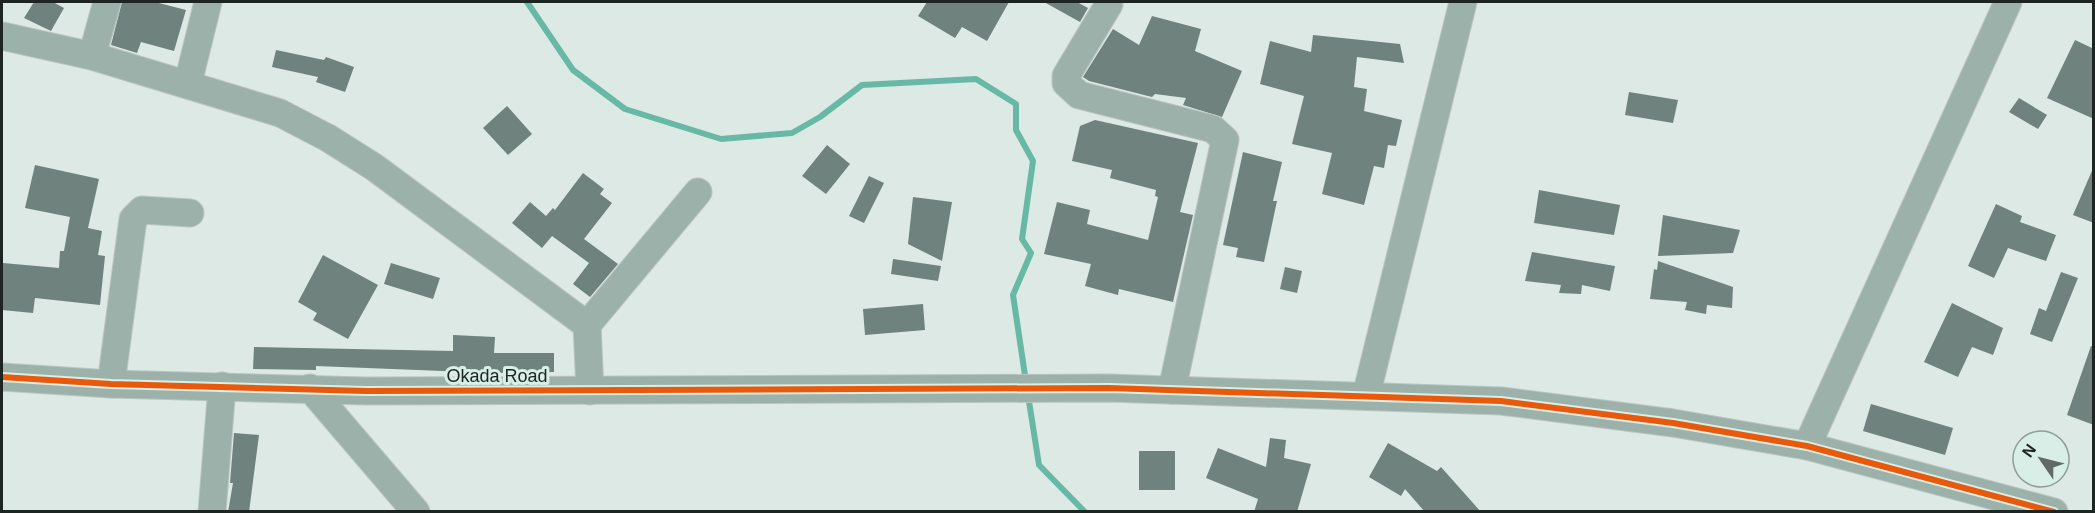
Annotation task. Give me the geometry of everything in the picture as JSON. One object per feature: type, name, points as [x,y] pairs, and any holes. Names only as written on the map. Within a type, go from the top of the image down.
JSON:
[{"type":"street","points":[[92,56],[107,2]]},
{"type":"street","points":[[188,84],[208,2]]},
{"type":"street","points":[[1366,396],[1463,2]]},
{"type":"street","points":[[1807,446],[2008,2]]},
{"type":"street","points":[[1109,4],[1066,76],[1066,83],[1071,90],[1079,95],[1213,129],[1225,140],[1226,146],[1172,390]]},
{"type":"street","points":[[2,36],[92,56],[280,113],[328,138],[374,167],[587,325]]},
{"type":"street","points":[[590,391],[587,325],[698,192]]},
{"type":"street","points":[[111,384],[133,219],[142,210],[190,213]]},
{"type":"street","name":"Okada Road","points":[[2,377],[111,384],[590,391],[1054,387],[1501,401],[1584,410],[1807,446],[2054,512]]},
{"type":"street","points":[[213,512],[222,386]]},
{"type":"street","points":[[310,388],[416,512]]},
{"type":"building","points":[[34,2],[53,2],[64,8],[51,31],[24,18]]},
{"type":"building","points":[[122,2],[155,2],[186,10],[174,51],[141,42],[137,53],[111,45]]},
{"type":"building","points":[[927,2],[1009,2],[987,41],[962,27],[955,38],[918,16]]},
{"type":"building","points":[[1044,2],[1077,2],[1088,8],[1080,22]]},
{"type":"building","points":[[1152,16],[1201,29],[1195,51],[1242,71],[1222,117],[1183,105],[1186,98],[1155,94],[1152,97],[1089,81],[1083,77],[1113,29],[1139,45]]},
{"type":"building","points":[[1313,35],[1400,44],[1404,63],[1357,57],[1354,87],[1367,89],[1364,111],[1402,120],[1396,146],[1388,145],[1384,168],[1374,166],[1364,205],[1322,194],[1332,153],[1292,144],[1304,96],[1260,84],[1270,41],[1311,52]]},
{"type":"building","points":[[2075,40],[2094,49],[2094,119],[2047,98]]},
{"type":"building","points":[[276,50],[324,60],[326,57],[354,67],[345,92],[316,82],[318,77],[272,67]]},
{"type":"building","points":[[1629,92],[1678,100],[1673,123],[1625,115]]},
{"type":"building","points":[[2019,98],[2047,115],[2038,129],[2009,112]]},
{"type":"building","points":[[507,106],[532,134],[508,155],[483,128]]},
{"type":"building","points":[[1095,120],[1198,143],[1180,212],[1193,215],[1173,302],[1119,289],[1118,295],[1085,286],[1091,264],[1044,254],[1057,202],[1090,210],[1087,224],[1148,240],[1158,197],[1155,196],[1156,190],[1110,178],[1112,170],[1072,161],[1080,126]]},
{"type":"building","points":[[827,145],[850,164],[826,194],[802,176]]},
{"type":"building","points":[[1243,152],[1282,162],[1273,201],[1277,201],[1264,262],[1236,257],[1238,248],[1223,245]]},
{"type":"building","points":[[35,165],[99,179],[88,228],[102,231],[98,255],[105,256],[100,305],[35,298],[33,313],[2,310],[3,263],[59,268],[60,251],[64,251],[70,217],[25,208]]},
{"type":"building","points":[[2094,166],[2094,223],[2073,215]]},
{"type":"building","points":[[583,173],[604,189],[600,194],[612,203],[584,239],[618,264],[590,297],[573,284],[589,263],[552,236],[542,248],[512,223],[530,202],[546,216],[553,208],[555,210]]},
{"type":"building","points":[[869,176],[884,183],[864,223],[849,216]]},
{"type":"building","points":[[1539,190],[1620,205],[1614,235],[1534,223]]},
{"type":"building","points":[[913,197],[952,202],[942,261],[908,244]]},
{"type":"building","points":[[1996,204],[2022,216],[2020,222],[2056,235],[2046,261],[2008,248],[1994,278],[1968,266]]},
{"type":"building","points":[[1663,215],[1740,230],[1733,253],[1658,256]]},
{"type":"building","points":[[1532,252],[1615,266],[1610,291],[1582,285],[1581,294],[1559,293],[1561,285],[1525,281]]},
{"type":"building","points":[[323,255],[378,285],[348,339],[313,320],[317,313],[298,302]]},
{"type":"building","points":[[893,259],[941,266],[938,281],[891,274]]},
{"type":"building","points":[[1658,261],[1733,287],[1732,308],[1707,305],[1706,314],[1685,310],[1687,302],[1650,299],[1654,269],[1657,270]]},
{"type":"building","points":[[391,263],[440,278],[433,299],[384,284]]},
{"type":"building","points":[[1285,267],[1302,271],[1297,293],[1280,289]]},
{"type":"building","points":[[2061,272],[2078,278],[2052,342],[2030,334],[2039,308],[2046,311]]},
{"type":"building","points":[[1952,303],[2003,328],[1993,355],[1972,347],[1958,377],[1924,362]]},
{"type":"building","points":[[923,304],[925,330],[865,335],[863,309]]},
{"type":"building","points":[[453,335],[495,337],[494,353],[554,353],[554,372],[494,373],[316,366],[316,370],[253,369],[254,347],[453,351]]},
{"type":"building","points":[[2091,346],[2094,347],[2094,425],[2067,415]]},
{"type":"building","points":[[1871,404],[1953,428],[1945,455],[1863,431]]},
{"type":"building","points":[[234,433],[259,435],[249,512],[228,512],[233,483],[230,483]]},
{"type":"building","points":[[1270,438],[1286,440],[1284,458],[1311,464],[1297,512],[1254,512],[1258,499],[1206,478],[1218,448],[1266,467]]},
{"type":"building","points":[[1388,443],[1437,471],[1441,467],[1481,512],[1425,512],[1405,489],[1401,496],[1369,477]]},
{"type":"building","points":[[1139,451],[1175,451],[1175,490],[1139,490]]},
{"type":"waterway","points":[[527,2],[573,70],[625,109],[721,139],[792,133],[820,117],[862,85],[976,79],[1016,104],[1016,130],[1033,161],[1022,239],[1031,253],[1013,295],[1026,382]]},
{"type":"waterway","points":[[1028,395],[1039,465],[1085,512]]},
{"type":"cycle path","points":[[2,377],[111,384],[366,391],[1109,388],[1501,401],[1673,423],[1807,446],[2054,512]]}]
